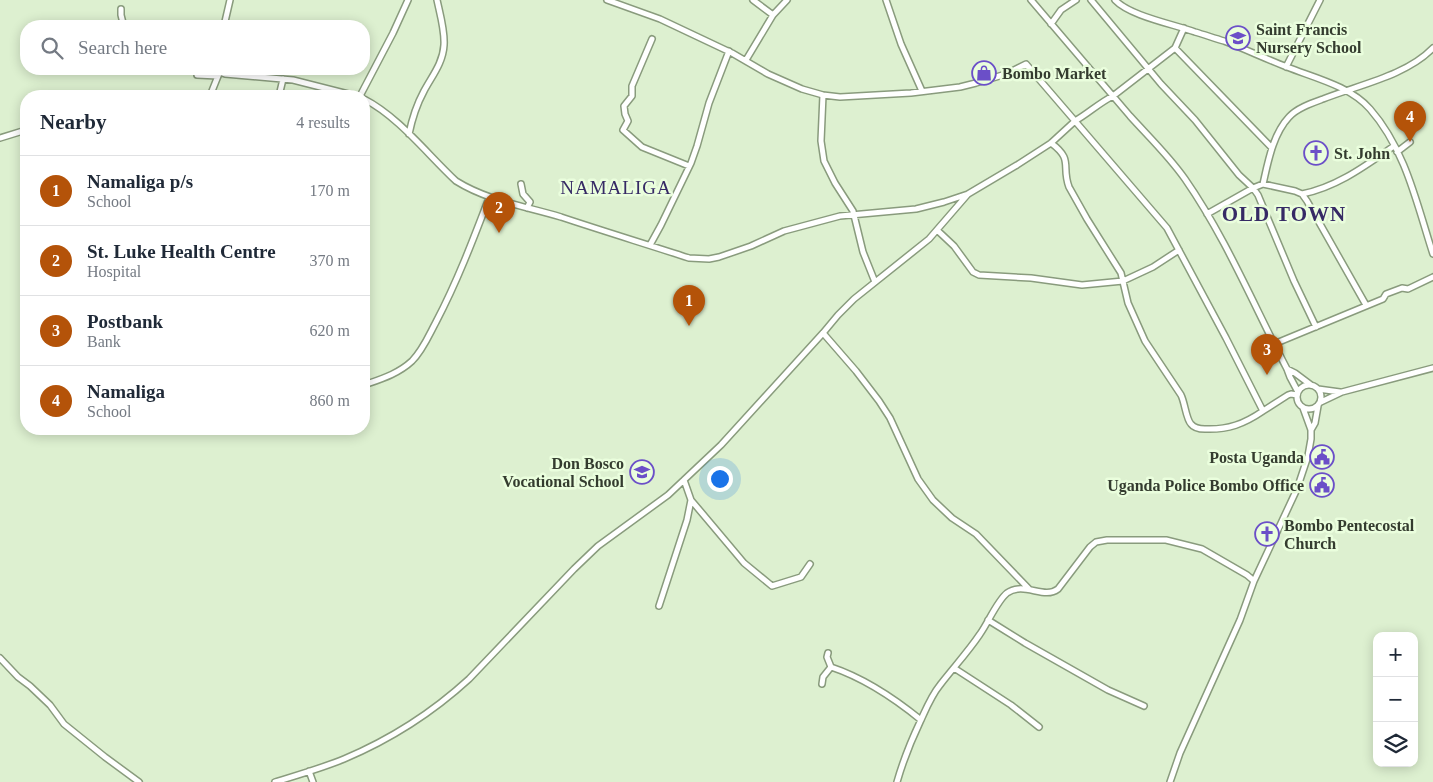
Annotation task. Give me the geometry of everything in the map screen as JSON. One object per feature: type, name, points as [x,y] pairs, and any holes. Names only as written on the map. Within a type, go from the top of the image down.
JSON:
[{"type":"street","points":[[225,20],[230,0]]},
{"type":"street","points":[[370,73],[408,0]]},
{"type":"street","points":[[409,134],[412,120],[424,90],[441,61],[444,45],[437,0]]},
{"type":"street","points":[[607,0],[660,19],[729,51],[785,82],[823,95],[840,97],[922,91],[976,83],[1006,74],[1026,64],[1160,219],[1174,239],[1263,411]]},
{"type":"street","points":[[753,0],[774,15]]},
{"type":"street","points":[[746,60],[774,15],[787,0]]},
{"type":"street","points":[[886,0],[901,44],[922,91]]},
{"type":"street","points":[[1031,0],[1183,177],[1207,214],[1251,297],[1298,393],[1298,402],[1303,408],[1311,430]]},
{"type":"street","points":[[1052,24],[1061,10],[1076,0]]},
{"type":"street","points":[[1091,0],[1160,84],[1195,120],[1239,175],[1253,188],[1263,204],[1316,327]]},
{"type":"street","points":[[1115,0],[1130,10],[1224,41],[1346,90],[1369,108],[1378,118],[1407,172],[1431,241],[1433,254]]},
{"type":"street","points":[[1286,67],[1320,0]]},
{"type":"street","points":[[121,9],[123,20]]},
{"type":"street","points":[[370,102],[409,134],[456,181],[489,198],[561,217],[688,258],[709,259],[719,258],[793,228],[840,216],[916,208],[968,194],[1051,143],[1075,121],[1113,96],[1175,48],[1184,28]]},
{"type":"street","points":[[652,39],[632,86],[632,96],[624,106],[628,121],[623,130],[642,147],[690,166]]},
{"type":"street","points":[[1175,48],[1272,148]]},
{"type":"street","points":[[1263,184],[1272,148],[1280,130],[1290,116],[1306,106],[1380,79],[1415,63],[1433,48]]},
{"type":"street","points":[[650,245],[690,166],[698,146],[709,103],[729,51]]},
{"type":"street","points":[[212,90],[218,75]]},
{"type":"street","points":[[237,75],[293,80],[334,90]]},
{"type":"street","points":[[361,90],[369,75]]},
{"type":"street","points":[[280,90],[283,79]]},
{"type":"street","points":[[823,95],[821,141],[824,161],[830,176],[854,214],[863,252],[875,282]]},
{"type":"street","points":[[0,138],[20,132]]},
{"type":"street","points":[[1397,152],[1410,142]]},
{"type":"street","points":[[1051,143],[1062,152],[1069,187],[1121,273],[1128,303],[1144,341],[1185,402],[1191,425],[1201,429],[1224,428],[1242,424],[1288,395],[1298,393],[1304,386],[1311,385]]},
{"type":"street","points":[[1302,194],[1314,192],[1336,183],[1358,171],[1394,146]]},
{"type":"street","points":[[521,184],[523,194],[530,202],[527,208]]},
{"type":"street","points":[[1207,214],[1263,184],[1302,194],[1366,305]]},
{"type":"street","points":[[275,782],[337,762],[366,749],[393,734],[452,695],[469,680],[557,586],[592,552],[668,494],[721,445],[824,334],[838,315],[875,282],[929,239],[968,194]]},
{"type":"street","points":[[370,383],[395,373],[419,353],[444,307],[489,198]]},
{"type":"street","points":[[937,230],[954,246],[973,272],[979,276],[1030,278],[1082,285],[1124,281],[1153,267],[1179,250]]},
{"type":"street","points":[[1274,344],[1383,299],[1386,294],[1402,288],[1408,289],[1433,277]]},
{"type":"street","points":[[824,334],[879,401],[890,418],[918,479],[933,500],[952,518],[976,534],[1029,589]]},
{"type":"street","points":[[1303,408],[1311,410],[1342,392],[1433,368]]},
{"type":"street","points":[[1287,369],[1318,389],[1342,392]]},
{"type":"street","points":[[1170,782],[1180,754],[1240,620],[1254,581],[1297,489],[1308,456],[1311,430],[1315,423],[1319,404],[1321,393],[1318,389]]},
{"type":"street","points":[[684,480],[691,500],[744,563],[772,586],[801,577],[810,564]]},
{"type":"street","points":[[659,606],[687,520],[691,500]]},
{"type":"street","points":[[897,782],[908,749],[939,685],[980,634],[1008,593],[1013,590],[1029,589],[1047,593],[1055,592],[1096,542],[1107,540],[1166,540],[1179,543],[1202,549],[1254,581]]},
{"type":"street","points":[[988,620],[1108,690],[1144,706]]},
{"type":"street","points":[[828,653],[827,657],[831,667],[843,671],[888,696],[921,720]]},
{"type":"street","points":[[0,658],[18,678],[30,686],[50,705],[64,724],[139,782]]},
{"type":"street","points":[[822,684],[823,676],[831,667]]},
{"type":"street","points":[[954,668],[1011,705],[1039,727]]},
{"type":"street","points":[[309,771],[312,782]]},
{"type":"place","name":"Saint Francis Nursery School","points":[[1238,38]]},
{"type":"place","name":"Bombo Market","points":[[984,73]]},
{"type":"place","name":"Namaliga","points":[[1410,142]]},
{"type":"place","name":"St. John","points":[[1316,153]]},
{"type":"place","name":"St. Luke Health Centre","points":[[499,233]]},
{"type":"place","name":"Namaliga p/s","points":[[689,326]]},
{"type":"place","name":"Postbank","points":[[1267,375]]},
{"type":"place","name":"Posta Uganda","points":[[1322,457]]},
{"type":"place","name":"Don Bosco Vocational School","points":[[642,472]]},
{"type":"place","name":"Uganda Police Bombo Office","points":[[1322,485]]},
{"type":"place","name":"Bombo Pentecostal Church","points":[[1267,534]]},
{"type":"district","name":"NAMALIGA","points":[[616,187]]},
{"type":"district","name":"OLD TOWN","points":[[1284,214]]}]
